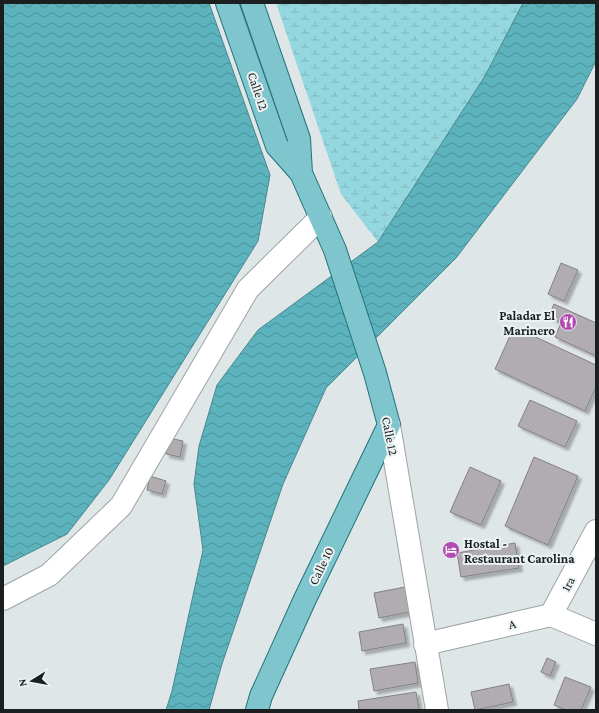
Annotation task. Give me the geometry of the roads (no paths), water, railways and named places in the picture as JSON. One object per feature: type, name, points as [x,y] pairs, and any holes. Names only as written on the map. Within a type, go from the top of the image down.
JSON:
[{"type":"main road","name":"Calle 12","points":[[227,3],[277,146],[301,173],[335,250],[375,373],[390,425]]},
{"type":"main road","name":"Calle 12","points":[[252,3],[299,139],[301,173]]},
{"type":"main road","name":"Calle 10","points":[[257,710],[261,696],[305,599],[390,425]]},
{"type":"street","points":[[3,599],[49,575],[121,506],[248,289],[321,217]]},
{"type":"street","name":"Calle 12","points":[[390,425],[437,710]]},
{"type":"street","name":"1ra","points":[[551,615],[596,531]]},
{"type":"street","points":[[551,615],[596,634]]},
{"type":"street","name":"A","points":[[425,644],[551,615]]},
{"type":"water","points":[[3,3],[209,3],[270,175],[258,241],[109,480],[67,534],[3,566]]},
{"type":"water","points":[[523,3],[596,3],[596,61],[577,99],[456,258],[326,388],[283,484],[222,664],[209,710],[166,710],[172,691],[203,550],[194,484],[199,446],[217,385],[258,330],[378,242],[485,76]]},
{"type":"place","name":"Paladar El Marinero","points":[[568,322]]},
{"type":"place","name":"Hostal - Restaurant Carolina","points":[[451,550]]}]
